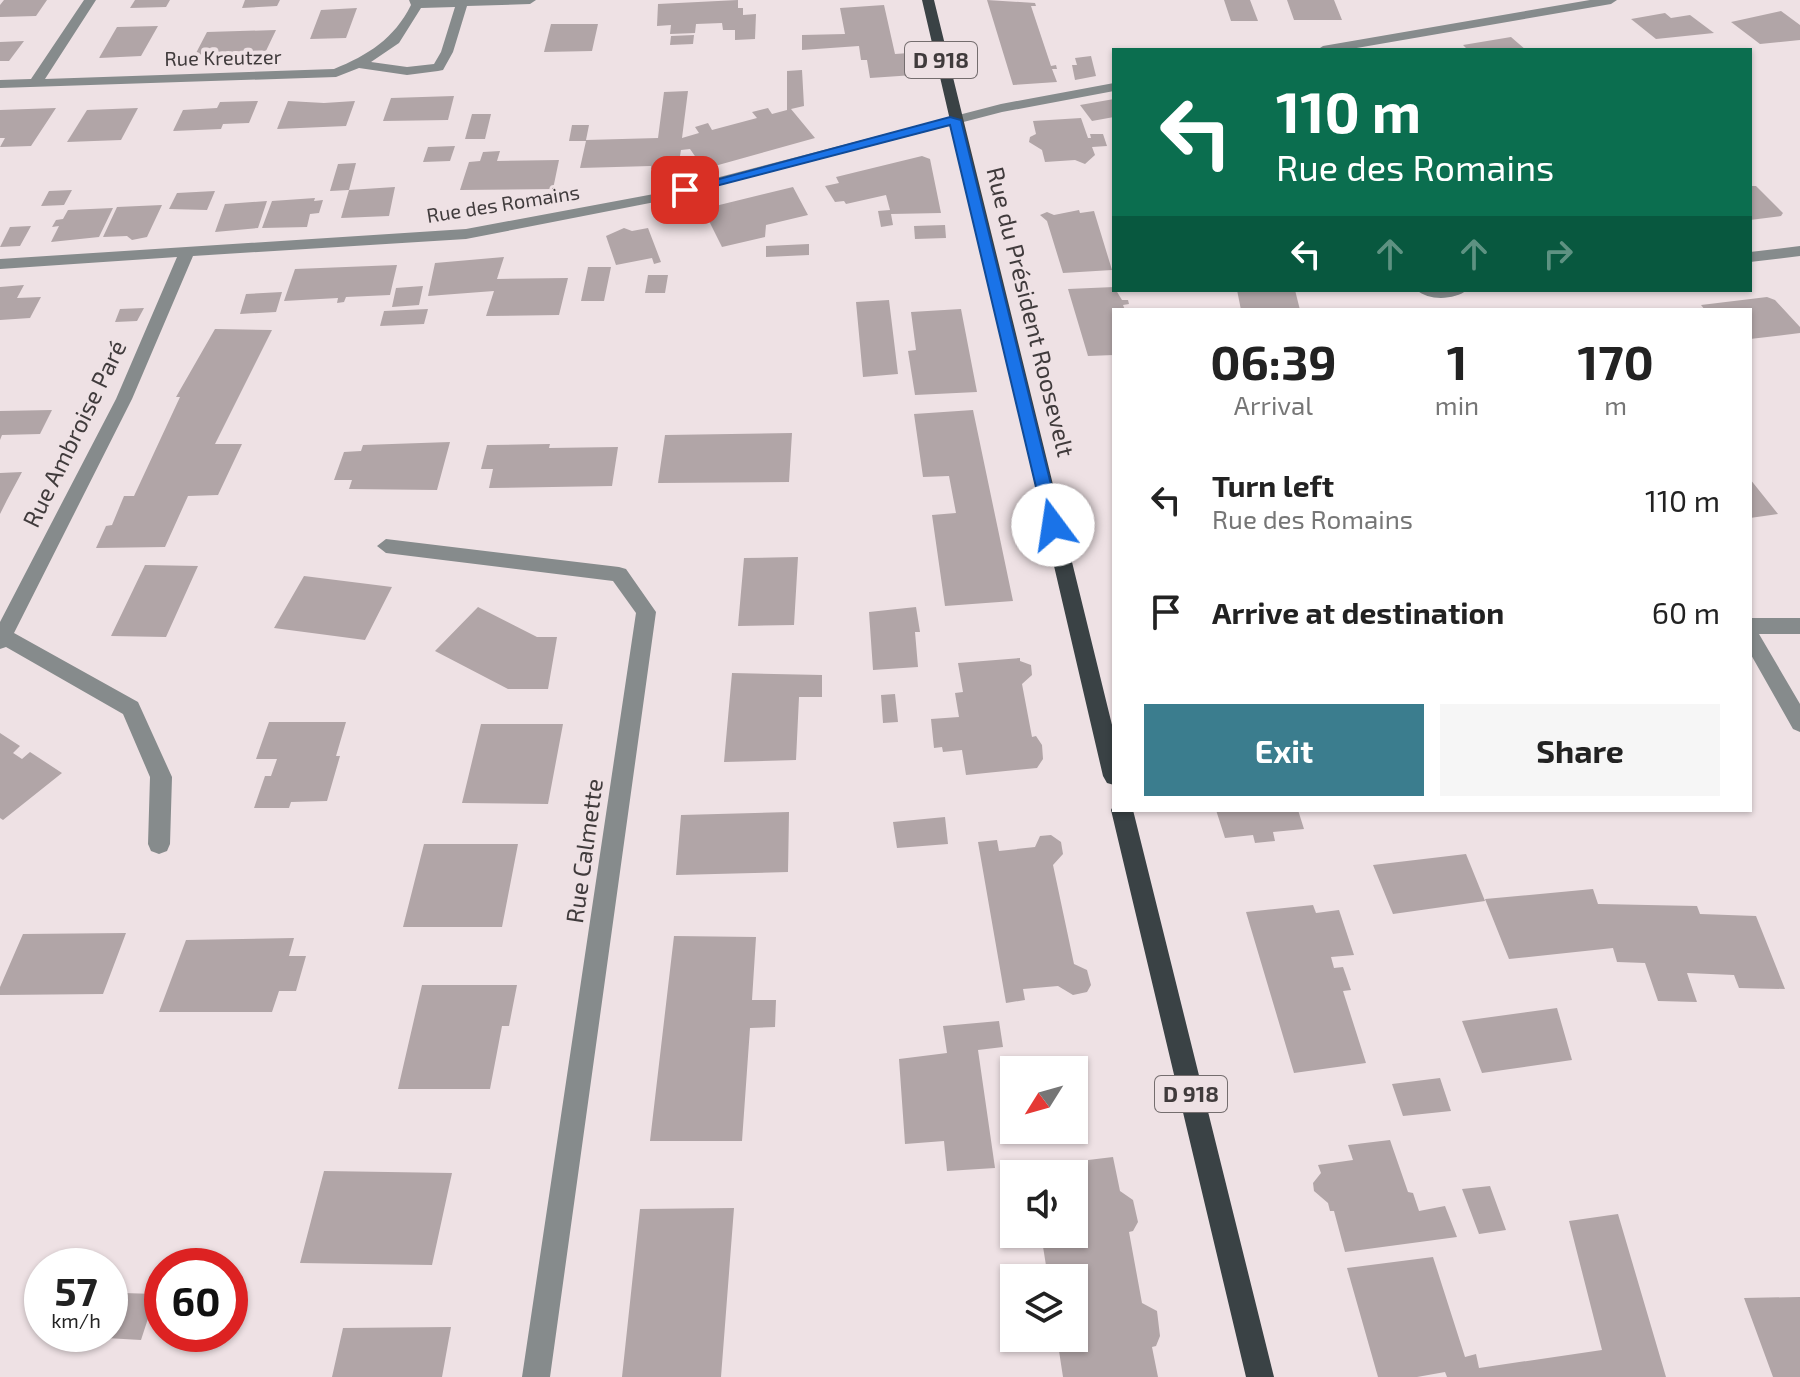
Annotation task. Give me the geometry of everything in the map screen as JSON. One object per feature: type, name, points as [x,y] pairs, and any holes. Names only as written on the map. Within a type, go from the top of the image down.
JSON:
[{"type":"main road","name":"Rue du Président Roosevelt","points":[[928,0],[1112,768]]},
{"type":"main road","name":"D 918","points":[[1122,812],[1260,1377]]},
{"type":"street","points":[[36,82],[90,0]]},
{"type":"street","name":"Rue Kreutzer","points":[[0,84],[336,73],[374,57],[406,30],[416,2],[530,0]]},
{"type":"street","points":[[1335,48],[1611,0]]},
{"type":"street","points":[[358,64],[407,71],[438,67],[447,52],[462,3]]},
{"type":"street","name":"Rue des Romains","points":[[0,264],[466,234],[655,198],[955,120],[1112,87]]},
{"type":"street","name":"Rue Ambroise Paré","points":[[159,844],[161,777],[131,708],[2,639],[124,399],[187,252]]},
{"type":"street","points":[[1752,257],[1799,252]]},
{"type":"street","name":"Rue Calmette","points":[[386,546],[619,574],[646,612],[536,1377]]},
{"type":"street","points":[[1752,626],[1800,626]]},
{"type":"street","points":[[1752,639],[1800,723]]},
{"type":"building","points":[[4,0],[47,0],[36,16],[0,17],[0,5]]},
{"type":"building","points":[[135,0],[170,0],[166,7],[130,8]]},
{"type":"building","points":[[245,0],[280,0],[277,6],[242,8]]},
{"type":"building","points":[[738,0],[738,8],[743,8],[743,15],[756,14],[755,39],[735,40],[735,30],[723,30],[722,23],[696,24],[695,33],[670,34],[671,25],[657,26],[658,4]]},
{"type":"building","points":[[987,0],[1035,3],[1036,6],[1031,6],[1051,66],[1056,65],[1057,69],[1052,69],[1057,82],[1013,85]]},
{"type":"building","points":[[1224,0],[1250,0],[1258,21],[1231,21]]},
{"type":"building","points":[[1287,0],[1334,0],[1342,20],[1294,20]]},
{"type":"building","points":[[884,5],[895,54],[909,53],[914,75],[870,78],[867,60],[861,60],[859,46],[802,50],[802,35],[845,34],[840,8]]},
{"type":"building","points":[[357,8],[346,38],[310,39],[321,10]]},
{"type":"building","points":[[1781,11],[1800,25],[1800,40],[1760,44],[1731,22]]},
{"type":"building","points":[[1665,13],[1671,18],[1690,15],[1714,33],[1656,39],[1631,19]]},
{"type":"building","points":[[551,24],[598,24],[592,51],[544,52]]},
{"type":"building","points":[[158,26],[141,56],[99,58],[117,27]]},
{"type":"building","points":[[276,30],[265,53],[195,55],[207,32]]},
{"type":"building","points":[[694,35],[693,44],[670,45],[671,36]]},
{"type":"building","points":[[1511,37],[1524,48],[1466,48],[1463,45]]},
{"type":"building","points":[[24,41],[9,61],[0,61],[0,42]]},
{"type":"building","points":[[1091,56],[1096,76],[1075,80],[1072,65],[1077,65],[1075,58]]},
{"type":"building","points":[[802,70],[804,106],[791,109],[815,138],[704,169],[690,149],[681,150],[678,168],[580,168],[586,141],[569,141],[572,125],[589,125],[586,140],[658,138],[664,92],[688,91],[682,138],[699,133],[695,127],[708,123],[712,130],[757,118],[752,112],[768,108],[772,114],[787,110],[787,71]]},
{"type":"building","points":[[454,96],[448,120],[383,121],[391,98]]},
{"type":"building","points":[[1112,99],[1112,117],[1092,121],[1080,105]]},
{"type":"building","points":[[258,101],[249,123],[223,124],[221,129],[173,131],[183,110],[217,108],[220,102]]},
{"type":"building","points":[[288,101],[355,101],[346,126],[277,129]]},
{"type":"building","points":[[56,108],[31,146],[0,147],[5,138],[0,138],[0,110]]},
{"type":"building","points":[[138,108],[121,140],[67,142],[87,110]]},
{"type":"building","points":[[472,114],[491,114],[485,139],[465,139]]},
{"type":"building","points":[[1081,118],[1088,138],[1091,138],[1090,134],[1103,134],[1107,146],[1092,147],[1095,155],[1085,164],[1075,160],[1045,162],[1042,150],[1029,142],[1030,137],[1036,134],[1033,121]]},
{"type":"building","points":[[455,146],[450,161],[423,162],[428,147]]},
{"type":"building","points":[[500,151],[497,161],[559,160],[553,189],[460,190],[469,162],[480,161],[483,152]]},
{"type":"building","points":[[922,156],[930,159],[941,213],[891,214],[893,225],[881,227],[878,211],[890,210],[886,195],[846,204],[844,201],[835,202],[825,186],[839,183],[836,177]]},
{"type":"building","points":[[356,163],[349,190],[330,191],[338,164]]},
{"type":"building","points":[[1752,186],[1756,186],[1783,213],[1781,216],[1752,220]]},
{"type":"building","points":[[395,187],[389,216],[341,218],[349,190]]},
{"type":"building","points":[[793,187],[808,215],[766,225],[765,237],[722,247],[703,209]]},
{"type":"building","points":[[72,190],[64,205],[41,206],[49,191]]},
{"type":"building","points":[[215,191],[207,210],[169,209],[177,193]]},
{"type":"building","points":[[315,198],[314,201],[323,200],[319,213],[310,214],[307,227],[262,228],[272,201]]},
{"type":"building","points":[[267,201],[258,228],[215,232],[225,204]]},
{"type":"building","points":[[162,205],[147,237],[132,240],[127,236],[103,237],[117,207]]},
{"type":"building","points":[[113,208],[99,237],[51,242],[59,226],[52,227],[56,220],[63,219],[68,210]]},
{"type":"building","points":[[1079,210],[1080,213],[1094,211],[1112,270],[1063,273],[1047,221],[1040,215]]},
{"type":"building","points":[[945,225],[946,238],[915,239],[914,226]]},
{"type":"building","points":[[31,226],[20,246],[0,247],[10,227]]},
{"type":"building","points":[[624,228],[632,231],[648,228],[661,262],[654,264],[652,258],[616,265],[606,236]]},
{"type":"building","points":[[809,244],[809,255],[766,257],[766,246]]},
{"type":"building","points":[[504,257],[497,279],[568,278],[559,315],[486,316],[494,291],[428,296],[435,263]]},
{"type":"building","points":[[397,265],[390,295],[346,297],[344,302],[337,303],[338,298],[284,301],[295,269]]},
{"type":"building","points":[[588,267],[611,267],[604,301],[581,301]]},
{"type":"building","points":[[648,275],[668,275],[665,293],[645,293]]},
{"type":"building","points":[[24,285],[17,298],[41,297],[30,318],[0,320],[0,287]]},
{"type":"building","points":[[423,286],[419,305],[392,307],[396,288]]},
{"type":"building","points":[[1112,287],[1112,292],[1117,292],[1122,300],[1128,300],[1129,304],[1123,305],[1124,308],[1112,308],[1112,355],[1088,356],[1068,289]]},
{"type":"building","points":[[282,292],[276,312],[240,314],[246,294]]},
{"type":"building","points":[[1237,292],[1296,292],[1300,308],[1241,308]]},
{"type":"building","points":[[1767,297],[1775,300],[1800,327],[1800,333],[1752,339],[1752,308],[1703,308],[1701,305]]},
{"type":"building","points":[[889,300],[898,374],[863,377],[856,302]]},
{"type":"building","points":[[144,308],[137,321],[115,322],[120,309]]},
{"type":"building","points":[[428,309],[424,324],[380,326],[384,311]]},
{"type":"building","points":[[961,309],[977,392],[915,395],[908,351],[916,350],[911,312]]},
{"type":"building","points":[[215,329],[272,330],[215,444],[242,444],[218,495],[188,496],[165,547],[96,548],[106,526],[112,525],[124,496],[134,496],[180,397],[176,397]]},
{"type":"building","points":[[52,410],[40,434],[2,435],[0,440],[0,411]]},
{"type":"building","points":[[973,410],[1013,601],[945,606],[932,515],[956,513],[949,476],[923,477],[914,414]]},
{"type":"building","points":[[792,433],[789,482],[658,483],[665,435]]},
{"type":"building","points":[[450,442],[437,490],[349,489],[352,480],[334,480],[344,452],[361,451],[363,445]]},
{"type":"building","points":[[550,444],[549,448],[618,447],[612,486],[489,488],[493,469],[481,469],[487,445]]},
{"type":"building","points":[[22,472],[7,500],[0,514],[0,473]]},
{"type":"building","points":[[1752,482],[1778,514],[1752,518]]},
{"type":"building","points":[[798,557],[794,625],[738,626],[744,558]]},
{"type":"building","points":[[145,565],[198,566],[166,637],[111,636]]},
{"type":"building","points":[[304,576],[392,587],[365,640],[274,628]]},
{"type":"building","points":[[478,607],[537,637],[557,637],[548,689],[508,689],[435,651]]},
{"type":"building","points":[[916,607],[920,632],[915,632],[918,667],[873,670],[869,612]]},
{"type":"building","points":[[1020,658],[1020,661],[1031,665],[1032,675],[1022,684],[1032,737],[1036,736],[1042,745],[1043,759],[1037,768],[966,775],[962,750],[943,752],[942,747],[934,748],[931,719],[959,717],[955,693],[963,692],[958,663]]},
{"type":"building","points":[[732,673],[822,675],[822,697],[799,697],[796,760],[724,762]]},
{"type":"building","points":[[895,694],[898,722],[883,723],[881,695]]},
{"type":"building","points":[[269,722],[346,722],[327,801],[291,802],[289,808],[254,808],[265,776],[271,776],[277,759],[256,759]]},
{"type":"building","points":[[481,724],[563,724],[548,804],[462,803]]},
{"type":"building","points":[[0,733],[20,746],[13,753],[22,759],[30,752],[62,773],[3,820],[0,818]]},
{"type":"building","points":[[789,812],[788,872],[676,875],[681,815]]},
{"type":"building","points":[[1217,812],[1299,812],[1304,829],[1273,832],[1275,841],[1255,843],[1253,835],[1225,838]]},
{"type":"building","points":[[945,817],[948,844],[897,848],[893,822]]},
{"type":"building","points":[[1051,835],[1061,842],[1063,854],[1053,865],[1074,964],[1087,970],[1091,985],[1087,992],[1073,995],[1058,986],[1023,989],[1025,1000],[1006,1003],[978,842],[997,840],[999,851],[1035,847],[1040,836]]},
{"type":"building","points":[[424,844],[518,844],[502,927],[403,927]]},
{"type":"building","points":[[1466,854],[1485,901],[1393,914],[1373,865]]},
{"type":"building","points":[[1593,889],[1598,904],[1697,906],[1700,914],[1756,916],[1785,989],[1739,988],[1734,975],[1687,973],[1697,1002],[1658,1001],[1645,963],[1617,962],[1613,948],[1509,959],[1485,899]]},
{"type":"building","points":[[1313,905],[1316,913],[1339,910],[1354,955],[1331,957],[1334,968],[1343,967],[1351,990],[1343,991],[1366,1063],[1294,1073],[1246,912]]},
{"type":"building","points":[[126,933],[103,994],[0,995],[0,987],[23,934]]},
{"type":"building","points":[[674,936],[756,937],[752,1000],[776,1000],[775,1027],[750,1028],[742,1141],[650,1141]]},
{"type":"building","points":[[294,938],[289,956],[306,956],[296,991],[279,991],[272,1012],[159,1012],[186,940]]},
{"type":"building","points":[[422,985],[517,985],[509,1026],[502,1026],[490,1089],[398,1089]]},
{"type":"building","points":[[1557,1008],[1572,1060],[1482,1073],[1462,1021]]},
{"type":"building","points":[[999,1021],[1003,1047],[978,1050],[995,1168],[947,1171],[944,1141],[905,1144],[899,1059],[947,1053],[943,1026]]},
{"type":"building","points":[[1440,1078],[1451,1111],[1403,1116],[1392,1084]]},
{"type":"building","points":[[1390,1140],[1408,1192],[1413,1193],[1419,1211],[1445,1206],[1457,1237],[1345,1252],[1334,1211],[1330,1211],[1328,1203],[1314,1191],[1313,1183],[1321,1173],[1318,1165],[1353,1160],[1348,1145]]},
{"type":"building","points":[[1113,1157],[1120,1191],[1133,1200],[1138,1222],[1129,1232],[1142,1303],[1157,1311],[1160,1336],[1156,1346],[1152,1347],[1158,1377],[1063,1377],[1059,1352],[1088,1352],[1088,1264],[1046,1264],[1043,1248],[1088,1248],[1088,1160]]},
{"type":"building","points":[[324,1171],[452,1173],[432,1265],[300,1263]]},
{"type":"building","points":[[1490,1186],[1506,1230],[1479,1234],[1462,1189]]},
{"type":"building","points":[[734,1208],[721,1377],[622,1377],[640,1209]]},
{"type":"building","points":[[1618,1214],[1666,1377],[1447,1377],[1445,1372],[1417,1377],[1378,1377],[1347,1268],[1433,1257],[1465,1357],[1476,1354],[1479,1368],[1602,1350],[1569,1221]]},
{"type":"building","points":[[128,1293],[144,1294],[141,1340],[128,1339]]},
{"type":"building","points":[[1800,1297],[1800,1377],[1773,1377],[1744,1298]]},
{"type":"building","points":[[451,1327],[442,1377],[332,1377],[343,1328]]},
{"type":"route","points":[[685,190],[955,120],[1053,525]]}]
